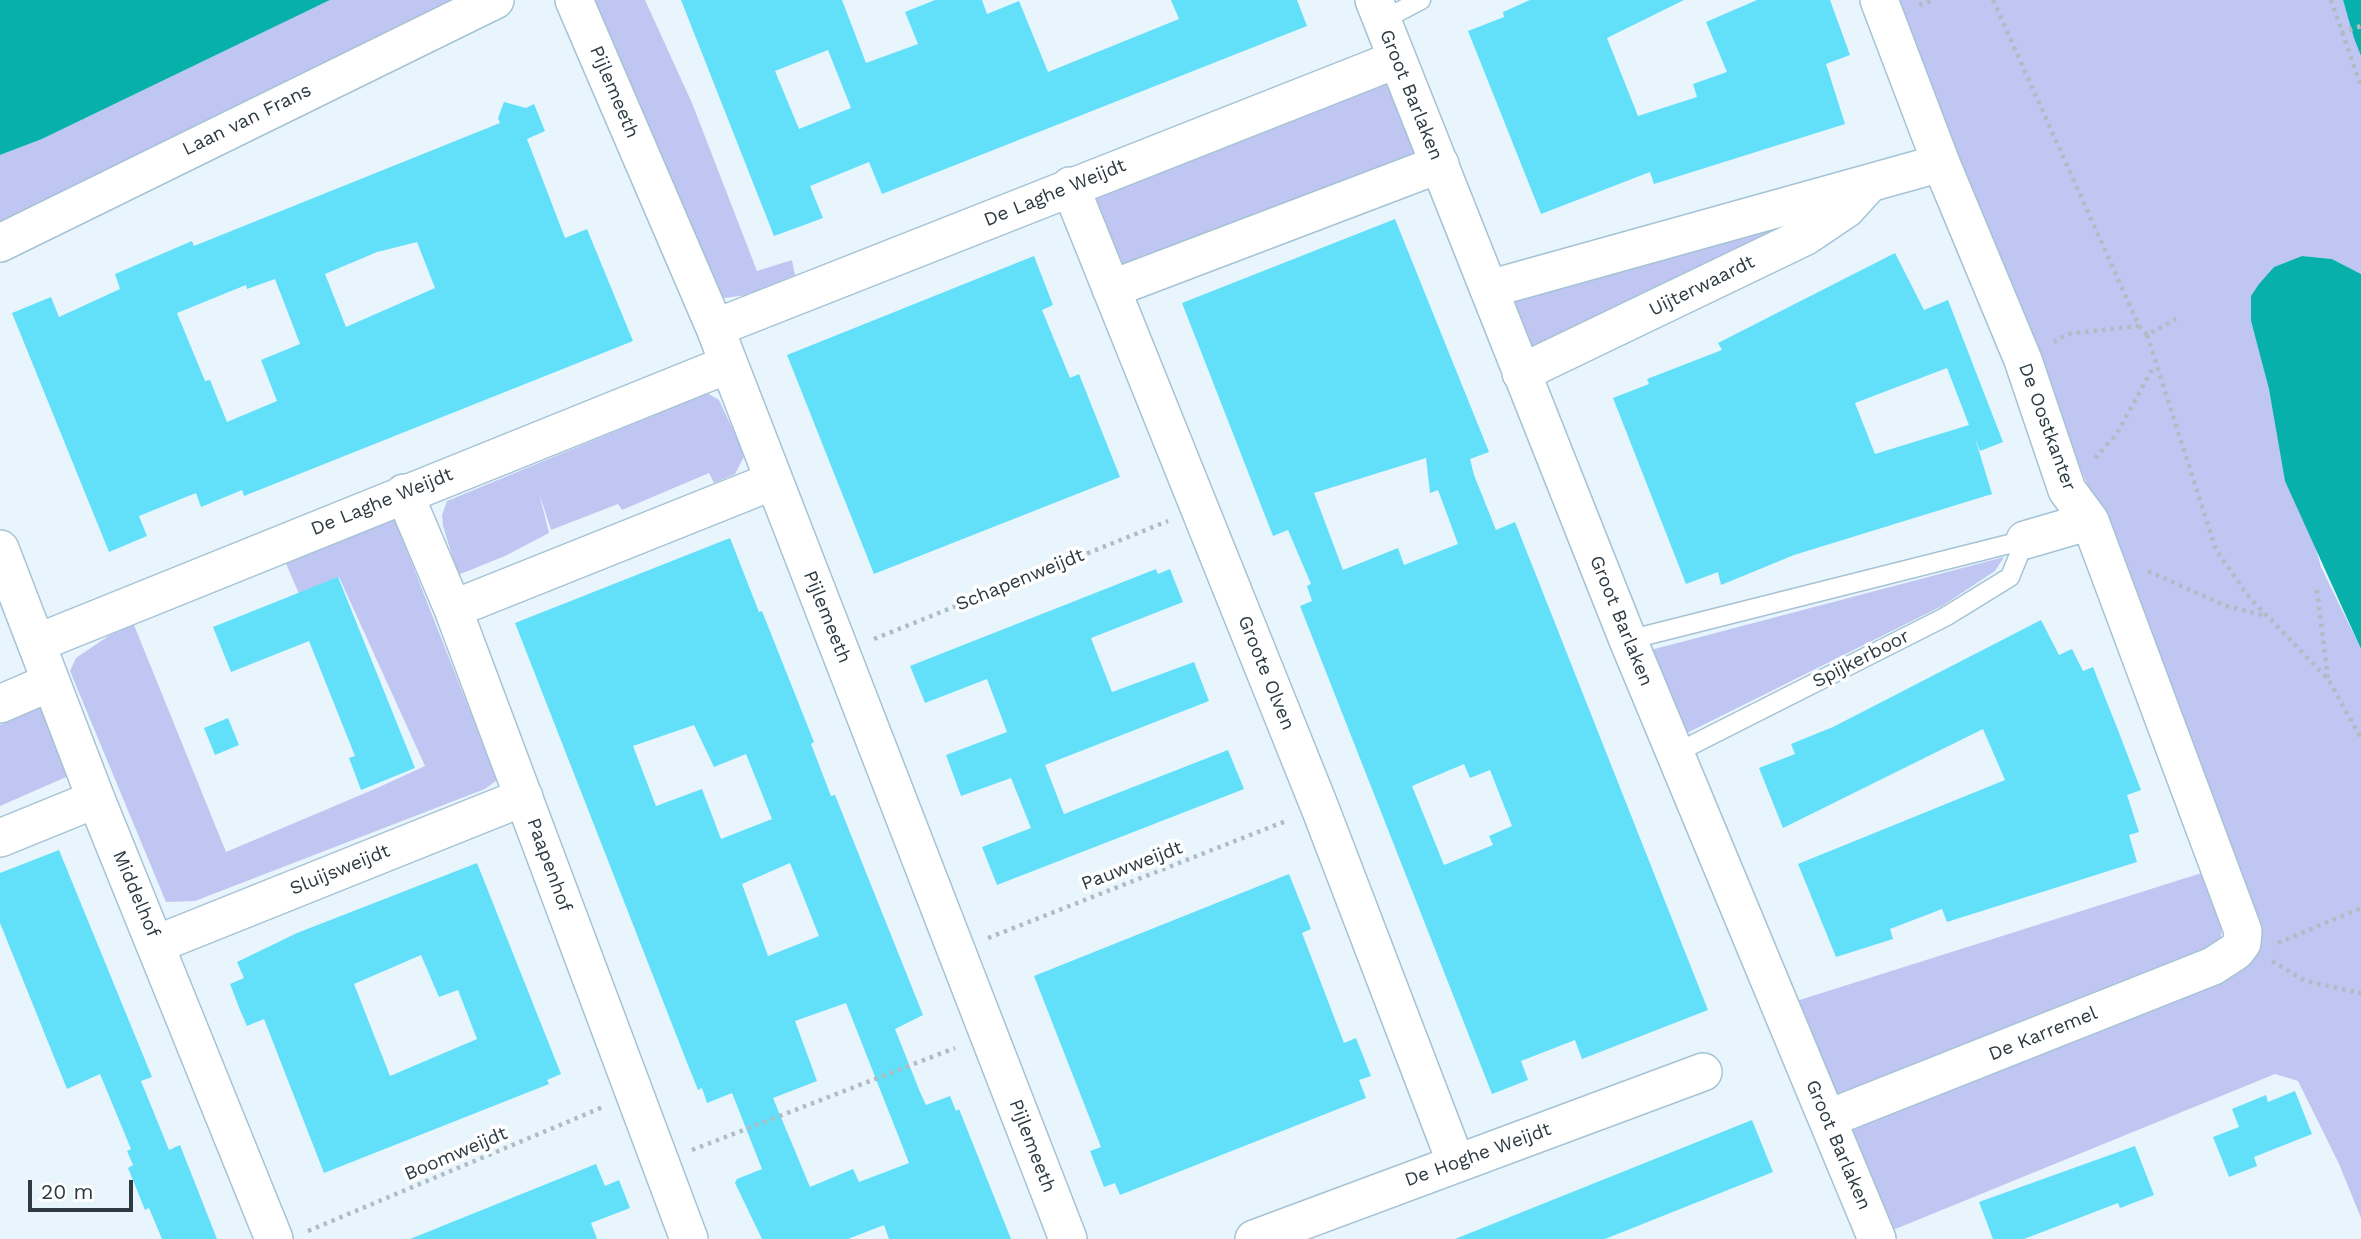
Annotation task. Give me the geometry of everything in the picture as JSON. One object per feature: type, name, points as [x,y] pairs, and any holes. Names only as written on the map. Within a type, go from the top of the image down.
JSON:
[{"type":"street","name":"Laan van Frans","points":[[0,243],[495,0]]},
{"type":"street","name":"Pijlemeeth","points":[[574,0],[715,328],[772,481],[1069,1239]]},
{"type":"street","name":"De Oostkanter","points":[[1880,0],[1941,163],[2023,360],[2067,490],[2090,521],[2247,942]]},
{"type":"street","name":"Groot Barlaken","points":[[1378,10],[1395,60],[1440,164],[1674,754],[1878,1239]]},
{"type":"street","name":"De Laghe Weijdt","points":[[715,328],[1395,60]]},
{"type":"street","points":[[1489,289],[1941,163]]},
{"type":"street","points":[[1111,289],[1440,164]]},
{"type":"street","name":"Uijterwaardt","points":[[1521,373],[1806,236],[1846,209],[1871,181]]},
{"type":"street","name":"Groote Olven","points":[[1070,186],[1320,808],[1456,1163]]},
{"type":"street","name":"De Laghe Weijdt","points":[[37,643],[729,364]]},
{"type":"street","points":[[453,609],[772,481]]},
{"type":"street","name":"Paapenhof","points":[[404,493],[453,609],[689,1239]]},
{"type":"street","points":[[2025,540],[2090,521]]},
{"type":"street","name":"Middelhof","points":[[0,549],[96,799],[157,944],[289,1236]]},
{"type":"street","points":[[0,704],[51,682]]},
{"type":"street","name":"Sluijsweijdt","points":[[157,944],[524,797]]},
{"type":"street","points":[[0,838],[96,799]]},
{"type":"street","name":"De Karremel","points":[[1827,1119],[2213,966],[2247,942]]},
{"type":"street","name":"De Hoghe Weijdt","points":[[1254,1239],[1703,1072]]},
{"type":"lane","points":[[1378,10],[1421,0]]},
{"type":"lane","points":[[1628,640],[2025,540]]},
{"type":"lane","name":"Spijkerboor","points":[[1674,754],[1945,617],[2010,577],[2025,540]]},
{"type":"path","points":[[1993,0],[2139,326],[2147,335],[2216,550],[2249,597],[2328,679],[2361,738]]},
{"type":"path","points":[[2331,0],[2361,86]]},
{"type":"path","points":[[2341,33],[2361,26]]},
{"type":"path","points":[[2147,335],[2176,319]]},
{"type":"path","points":[[2023,360],[2067,334],[2139,326]]},
{"type":"path","points":[[2067,490],[2116,435],[2155,365]]},
{"type":"path","name":"Schapenweijdt","points":[[841,652],[1200,508]]},
{"type":"path","points":[[2103,557],[2131,563],[2226,606],[2268,616]]},
{"type":"path","points":[[2317,590],[2328,679]]},
{"type":"path","name":"Pauwweijdt","points":[[955,951],[1320,808]]},
{"type":"path","points":[[2247,942],[2361,908]]},
{"type":"path","points":[[2247,942],[2305,981],[2361,993]]},
{"type":"path","points":[[660,1163],[988,1035]]},
{"type":"path","name":"Boomweijdt","points":[[289,1236],[633,1094]]},
{"type":"shaded area","points":[[0,0],[330,0],[42,139],[0,155]]},
{"type":"shaded area","points":[[330,0],[469,0],[0,228],[0,155],[42,139]]},
{"type":"shaded area","points":[[590,0],[645,0],[692,103],[757,271],[792,260],[795,275],[747,295],[724,298],[709,286]]},
{"type":"shaded area","points":[[1895,0],[2343,0],[2361,56],[2361,274],[2332,259],[2302,256],[2274,267],[2252,296],[2251,321],[2321,567],[2361,649],[2361,1218],[2339,1164],[2298,1081],[2275,1074],[1888,1232],[1846,1124],[2257,939],[2242,875]]},
{"type":"shaded area","points":[[2343,0],[2361,0],[2361,56],[2354,38]]},
{"type":"shaded area","points":[[1388,79],[1419,156],[1120,272],[1091,194]]},
{"type":"shaded area","points":[[1841,198],[1536,373],[1503,291]]},
{"type":"shaded area","points":[[2302,256],[2332,259],[2361,274],[2361,649],[2285,481],[2269,389],[2251,321],[2251,296],[2259,284],[2274,267]]},
{"type":"shaded area","points":[[702,390],[719,400],[745,455],[735,474],[714,483],[709,473],[622,510],[618,504],[551,530],[539,493],[549,533],[505,556],[458,575],[443,526],[442,515],[447,501],[662,412],[662,403]]},
{"type":"shaded area","points":[[394,518],[497,780],[485,789],[195,901],[166,902],[70,671],[76,658],[110,635],[134,625],[226,852],[377,788],[425,766],[339,577],[299,594],[285,561]]},
{"type":"shaded area","points":[[2004,557],[1995,571],[1942,606],[1681,736],[1647,651]]},
{"type":"shaded area","points":[[45,705],[73,774],[0,806],[0,725]]},
{"type":"shaded area","points":[[2211,870],[2224,905],[2221,938],[2201,953],[1835,1102],[1790,1003]]},
{"type":"building","points":[[681,0],[842,0],[866,63],[918,44],[905,12],[935,0],[982,0],[987,14],[1019,1],[1048,72],[1179,19],[1171,0],[1297,0],[1307,26],[882,194],[869,162],[810,186],[823,218],[774,236]],"holes":[[[828,50],[851,108],[799,129],[775,71]]]},
{"type":"building","points":[[1530,0],[1684,0],[1607,38],[1638,116],[1697,97],[1693,84],[1727,72],[1706,22],[1757,0],[1830,0],[1850,55],[1826,64],[1845,124],[1654,184],[1650,172],[1541,214],[1468,31],[1504,17],[1503,12]]},
{"type":"building","points":[[504,102],[526,108],[534,104],[545,131],[527,139],[565,238],[587,229],[633,341],[244,496],[242,490],[201,507],[196,493],[139,516],[147,536],[109,552],[12,313],[51,297],[59,317],[120,289],[115,274],[192,241],[194,246],[500,123],[498,118]],"holes":[[[417,242],[435,288],[346,327],[325,274],[377,252]],[[275,279],[300,344],[261,360],[277,401],[227,422],[210,380],[205,381],[177,313],[246,285],[247,289]]]},
{"type":"building","points":[[1395,219],[1489,452],[1470,459],[1474,475],[1496,530],[1515,522],[1708,1010],[1582,1059],[1575,1040],[1521,1061],[1528,1080],[1492,1094],[1300,606],[1312,601],[1307,586],[1311,584],[1288,530],[1273,536],[1182,303]],"holes":[[[1426,458],[1430,493],[1438,490],[1458,544],[1404,565],[1398,548],[1343,570],[1314,493]],[[1464,764],[1470,778],[1490,770],[1512,826],[1489,836],[1493,845],[1444,865],[1412,786]]]},
{"type":"building","points":[[1895,253],[1924,310],[1948,300],[2003,442],[1980,451],[1975,438],[1992,494],[1794,555],[1721,585],[1718,572],[1686,584],[1613,398],[1649,384],[1647,379],[1722,350],[1718,343]],"holes":[[[1947,368],[1969,425],[1875,454],[1855,403]]]},
{"type":"building","points":[[1034,256],[1053,305],[1042,310],[1070,378],[1079,374],[1120,477],[874,574],[787,355]]},
{"type":"building","points":[[730,538],[814,742],[811,744],[831,796],[835,795],[923,1015],[895,1029],[920,1092],[926,1105],[950,1096],[956,1111],[959,1109],[1011,1239],[889,1239],[884,1225],[848,1239],[762,1239],[735,1183],[737,1179],[762,1169],[732,1093],[707,1103],[702,1088],[698,1090],[515,623]],"holes":[[[694,725],[714,767],[746,754],[772,819],[721,839],[702,789],[656,806],[633,746]],[[790,863],[819,936],[768,956],[742,884]],[[846,1003],[909,1163],[859,1182],[853,1169],[810,1187],[773,1098],[817,1081],[795,1021]]]},
{"type":"building","points":[[1156,569],[1158,574],[1170,569],[1183,602],[1091,638],[1112,692],[1194,662],[1209,701],[1045,765],[1064,814],[1228,750],[1244,789],[997,885],[982,847],[1031,828],[1011,778],[961,796],[946,755],[1007,732],[987,679],[925,703],[910,666]]},
{"type":"building","points":[[338,577],[415,768],[361,790],[349,758],[355,756],[309,641],[231,672],[213,627]]},
{"type":"building","points":[[2041,620],[2059,655],[2072,649],[2083,671],[2093,667],[2141,790],[2127,795],[2139,832],[2129,835],[2137,862],[1947,922],[1942,909],[1890,929],[1893,939],[1836,957],[1798,864],[2005,780],[1983,729],[1783,828],[1759,768],[1795,754],[1791,744],[1833,727]]},
{"type":"building","points":[[228,718],[239,745],[215,755],[204,728]]},
{"type":"building","points":[[59,850],[152,1077],[141,1081],[169,1150],[180,1145],[217,1239],[162,1239],[149,1208],[145,1210],[128,1168],[133,1165],[127,1151],[131,1149],[100,1074],[67,1089],[0,923],[0,873]]},
{"type":"building","points":[[477,863],[561,1074],[547,1080],[549,1084],[324,1173],[264,1019],[247,1026],[230,984],[244,978],[237,962],[297,933]],"holes":[[[421,955],[439,997],[458,990],[477,1039],[390,1076],[354,984]]]},
{"type":"building","points":[[1289,874],[1311,929],[1302,933],[1344,1043],[1356,1038],[1371,1076],[1359,1080],[1366,1098],[1120,1195],[1115,1183],[1104,1187],[1090,1151],[1101,1147],[1034,976]]},
{"type":"building","points":[[2295,1091],[2312,1134],[2254,1157],[2257,1166],[2229,1177],[2213,1137],[2239,1127],[2232,1109],[2266,1095],[2268,1102]]},
{"type":"building","points":[[1752,1120],[1773,1172],[1605,1239],[1455,1239]]},
{"type":"building","points":[[2135,1146],[2154,1195],[2120,1208],[2118,1203],[2024,1239],[1993,1239],[1979,1202]]},
{"type":"building","points":[[596,1164],[605,1186],[619,1180],[630,1208],[591,1223],[597,1239],[410,1239]]}]
